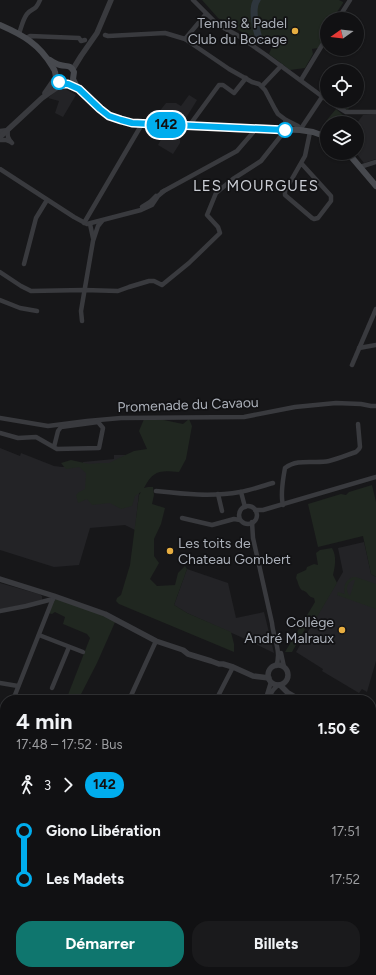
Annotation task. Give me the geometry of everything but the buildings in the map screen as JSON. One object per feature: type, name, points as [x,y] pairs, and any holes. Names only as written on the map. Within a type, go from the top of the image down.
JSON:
[{"type":"main road","points":[[0,25],[26,38],[54,63],[67,67],[74,72],[73,79],[79,89],[109,116],[132,123],[142,124],[300,130],[320,134]]},
{"type":"main road","points":[[47,58],[57,80],[79,89]]},
{"type":"main road","points":[[56,75],[58,68],[67,67]]},
{"type":"main road","points":[[65,84],[73,79]]},
{"type":"main road","points":[[354,160],[375,185]]},
{"type":"street","points":[[19,34],[28,13],[37,8],[40,0]]},
{"type":"street","points":[[67,67],[80,56],[97,33],[111,0]]},
{"type":"street","points":[[193,0],[218,25],[237,35],[320,95]]},
{"type":"street","points":[[342,12],[350,0]]},
{"type":"street","points":[[185,39],[206,14]]},
{"type":"street","points":[[105,35],[165,33],[185,39],[220,63],[262,86],[281,117],[298,126],[300,130],[320,100]]},
{"type":"street","points":[[26,38],[30,36],[79,38],[81,41],[85,40]]},
{"type":"street","points":[[300,80],[320,48]]},
{"type":"street","points":[[262,86],[281,66]]},
{"type":"street","points":[[42,98],[56,75]]},
{"type":"street","points":[[189,126],[219,85],[222,85],[234,93],[246,78]]},
{"type":"street","points":[[8,130],[7,133],[9,140],[12,143],[0,138],[8,130],[42,98],[65,84]]},
{"type":"street","points":[[339,108],[346,112],[376,112]]},
{"type":"street","points":[[0,272],[31,291],[118,291],[149,281],[154,281],[162,285],[220,233],[218,227],[207,215],[216,193],[233,179],[261,161],[280,137],[286,120]]},
{"type":"street","points":[[84,223],[142,124]]},
{"type":"street","points":[[0,169],[84,223],[90,224],[134,212],[152,205],[158,196],[164,191],[237,151],[256,129]]},
{"type":"street","points":[[0,131],[8,130]]},
{"type":"street","points":[[302,163],[331,196],[331,201],[318,218],[312,218],[285,195],[285,191],[305,156],[310,132]]},
{"type":"street","points":[[360,167],[376,162]]},
{"type":"street","points":[[375,185],[376,190]]},
{"type":"street","points":[[24,264],[36,218],[47,200]]},
{"type":"street","points":[[82,320],[81,311],[93,241],[98,226],[102,221]]},
{"type":"street","points":[[90,224],[93,234],[93,241]]},
{"type":"street","points":[[0,300],[20,308],[37,311]]},
{"type":"street","points":[[352,365],[376,309]]},
{"type":"street","points":[[359,348],[376,345]]},
{"type":"street","name":"Promenade du Cavaou","points":[[0,418],[48,426],[81,421],[121,418],[244,417],[295,407],[336,404],[361,404],[376,406]]},
{"type":"street","points":[[0,433],[18,438],[36,437],[57,449],[99,448],[103,428],[98,422],[61,427],[58,431],[54,447]]},
{"type":"street","points":[[283,505],[283,478],[285,468],[289,465],[302,462],[329,461],[356,452],[360,447],[358,424]]},
{"type":"street","points":[[253,538],[247,524],[244,523],[240,517],[240,510],[245,507],[250,507],[255,510],[263,510],[376,477]]},
{"type":"street","points":[[156,491],[195,495],[218,494],[241,492],[273,483]]},
{"type":"street","points":[[241,492],[245,507]]},
{"type":"street","points":[[218,494],[222,511]]},
{"type":"street","points":[[255,510],[256,516]]},
{"type":"street","points":[[247,524],[252,522],[263,510]]},
{"type":"street","points":[[182,518],[212,525],[240,517]]},
{"type":"street","points":[[252,522],[253,538],[279,658],[276,666]]},
{"type":"street","points":[[0,579],[105,614],[156,641],[183,650],[190,650],[239,670],[270,677],[274,684],[281,684]]},
{"type":"street","points":[[0,611],[26,606],[54,597]]},
{"type":"street","points":[[15,695],[54,597]]},
{"type":"street","points":[[270,695],[287,678],[288,674],[284,667],[275,628],[272,623]]},
{"type":"street","points":[[38,635],[83,652]]},
{"type":"street","points":[[131,695],[156,641]]},
{"type":"street","points":[[52,688],[68,646]]},
{"type":"street","points":[[268,695],[270,689],[272,667],[279,665],[284,667]]},
{"type":"street","points":[[220,695],[233,667]]},
{"type":"street","points":[[0,683],[18,686]]},
{"type":"street","points":[[281,684],[288,693],[292,695]]},
{"type":"shaded area","name":"Tennis & Padel Club du Bocage","points":[[202,0],[339,0],[343,2],[337,12],[320,12],[320,45],[318,48],[312,49],[313,54],[305,68],[290,70],[269,54],[274,42],[262,36],[262,41],[260,43],[218,18]]},
{"type":"shaded area","points":[[59,88],[64,88],[76,95],[63,117],[55,113],[59,101],[48,98]]},
{"type":"shaded area","points":[[189,95],[197,100],[183,123],[180,143],[173,154],[158,145],[170,123],[151,122],[166,103],[176,103],[181,106]]},
{"type":"shaded area","points":[[336,109],[344,116],[330,116]]},
{"type":"shaded area","points":[[376,114],[376,159],[364,163],[362,160],[364,160],[363,115]]},
{"type":"shaded area","points":[[144,419],[159,419],[183,424],[189,419],[192,426],[186,459],[179,472],[158,472],[154,474],[147,482],[144,488],[153,487],[154,495],[152,504],[165,508],[161,524],[154,539],[154,556],[159,563],[150,579],[157,586],[175,585],[178,573],[185,566],[187,569],[174,605],[187,613],[231,632],[234,652],[119,604],[116,601],[121,595],[130,565],[139,495],[141,492],[135,496],[132,506],[121,509],[110,503],[92,505],[87,499],[78,503],[76,495],[85,489],[86,473],[79,467],[66,469],[61,463],[71,460],[89,464],[109,463],[134,451],[147,449],[139,431]]},
{"type":"shaded area","points":[[0,448],[20,456],[21,453],[54,466],[62,467],[83,465],[83,462],[114,459],[114,455],[143,455],[135,530],[125,525],[90,528],[79,565],[54,567],[0,550]]},
{"type":"shaded area","points":[[372,485],[376,502],[376,577],[371,574],[363,536],[318,547],[308,504],[341,494],[346,495],[349,492]]},
{"type":"shaded area","name":"Collège André Malraux","points":[[364,542],[371,574],[376,577],[376,661],[367,692],[362,689],[359,693],[322,671],[323,669],[296,652],[343,572],[338,548]]},
{"type":"shaded area","points":[[332,548],[335,558],[333,575],[337,583],[317,617],[313,615],[292,652],[285,652],[315,602],[314,598],[300,588],[296,578],[297,574],[314,564],[318,565],[316,553],[320,550]]},
{"type":"shaded area","points":[[187,569],[228,583],[236,618],[264,612],[274,653],[187,613],[174,605]]},
{"type":"shaded area","points":[[353,577],[376,584],[376,609],[337,595],[338,592],[345,594],[345,584]],"holes":[[[355,580],[350,596],[347,592],[347,587],[351,581]]]},
{"type":"shaded area","points":[[0,583],[39,594],[42,596],[42,600],[0,609]]},
{"type":"shaded area","points":[[54,596],[116,620],[81,695],[68,695],[90,638],[87,634],[63,624],[65,617],[55,612],[52,614],[48,613]]},
{"type":"waterway","points":[[257,0],[254,15],[260,42]]},
{"type":"bus line","name":"142","points":[[59,82],[79,89],[109,116],[132,123],[285,130]]},
{"type":"place","name":"Tennis & Padel Club du Bocage","points":[[295,31]]},
{"type":"place","name":"Les toits de Chateau Gombert","points":[[170,551]]},
{"type":"place","name":"Collège André Malraux","points":[[342,630]]},
{"type":"district","name":"LES MOURGUES","points":[[256,186]]}]
